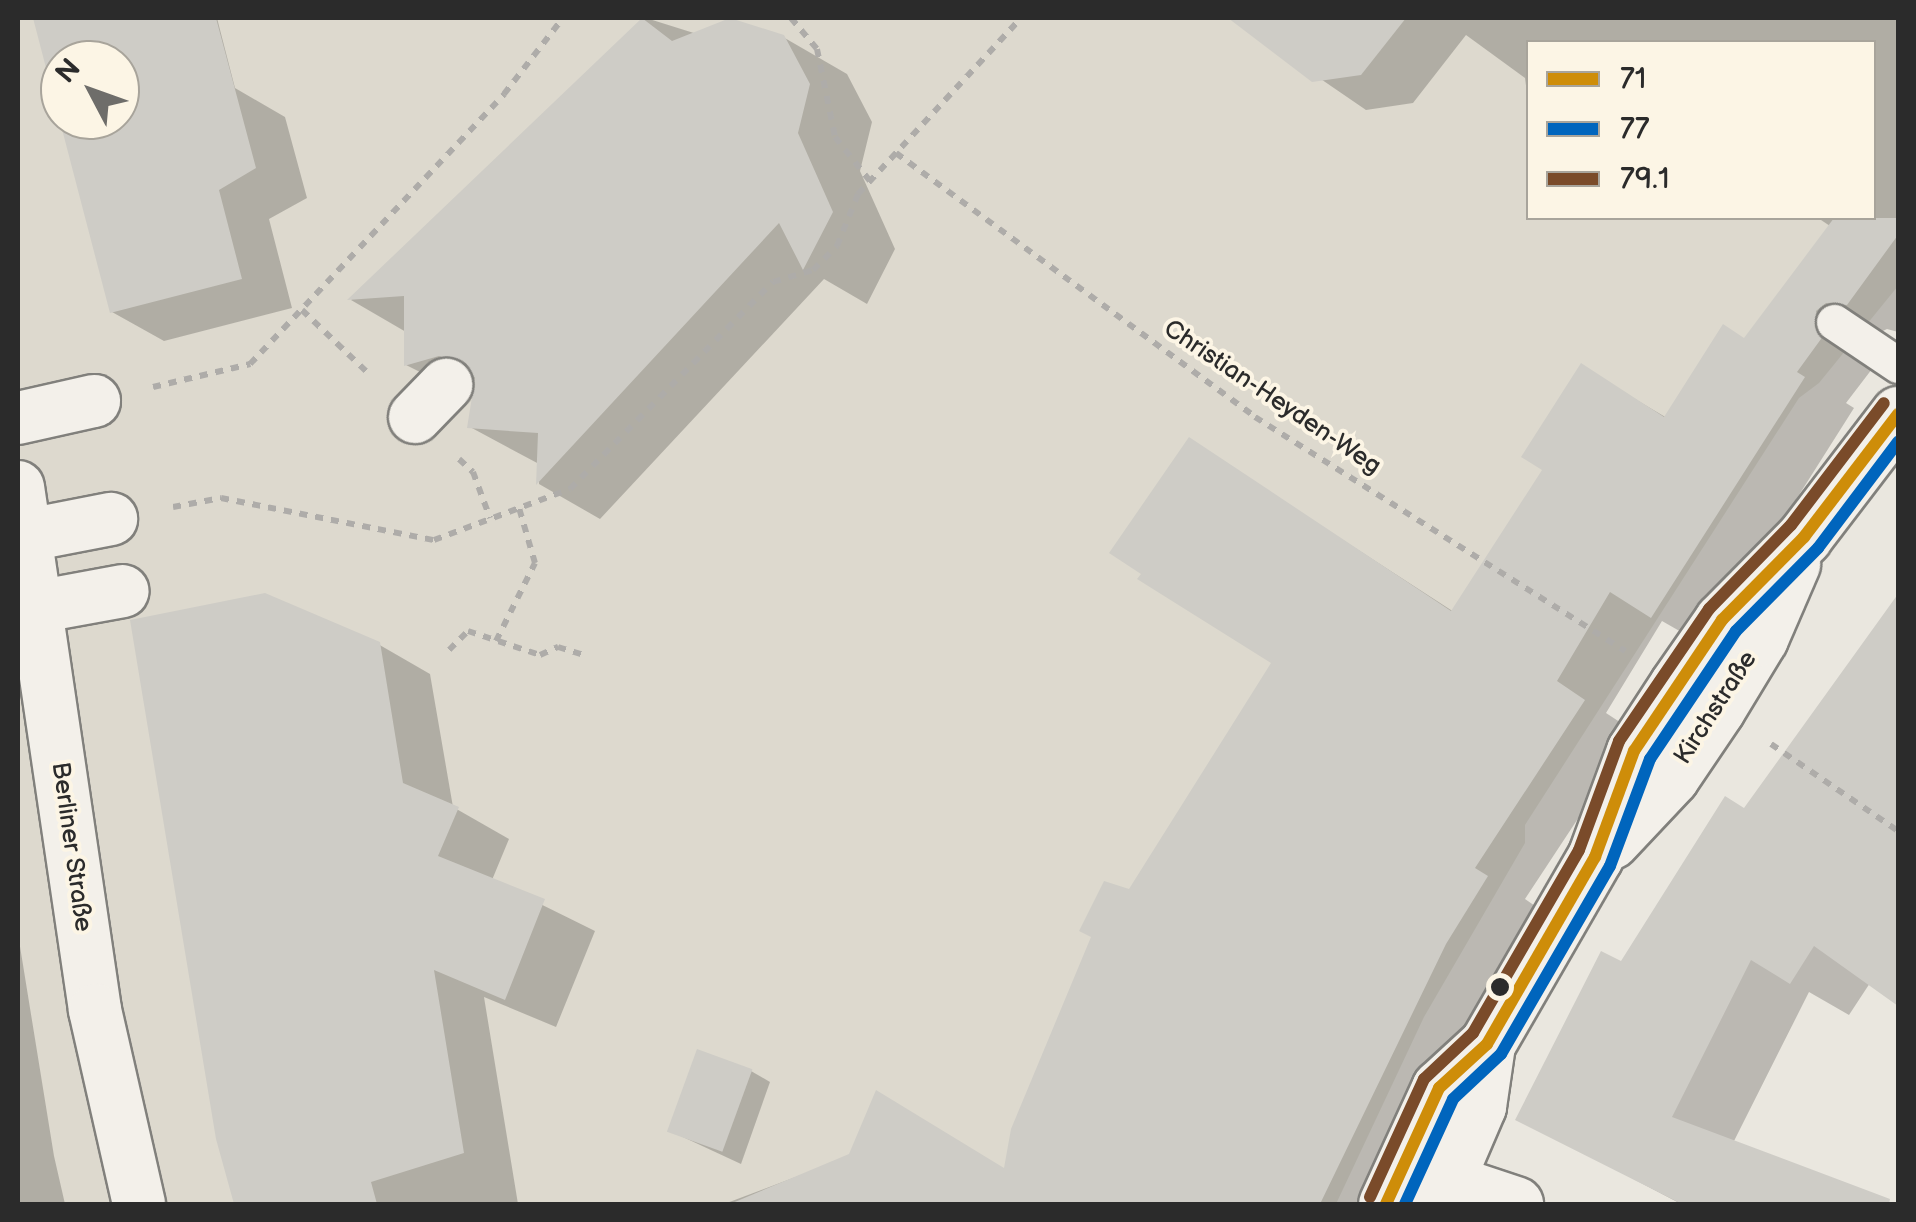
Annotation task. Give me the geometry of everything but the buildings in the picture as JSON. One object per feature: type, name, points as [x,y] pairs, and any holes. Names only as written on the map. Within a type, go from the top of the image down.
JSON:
[{"type":"street","points":[[18,418],[94,401]]},
{"type":"street","name":"Kirchstraße","points":[[1386,1204],[1440,1088],[1487,1044],[1595,858],[1671,777],[1717,710],[1760,638],[1804,537],[1890,443]]},
{"type":"street","points":[[20,520],[111,519]]},
{"type":"street","name":"Berliner Straße","points":[[20,520],[95,1010],[138,1204]]},
{"type":"street","points":[[36,607],[123,590]]},
{"type":"street","name":"Kirchstraße","points":[[1487,1044],[1478,1106],[1441,1193],[1515,1204]]},
{"type":"lane","points":[[1834,322],[1898,365]]},
{"type":"path","points":[[94,401],[250,364],[504,94],[563,18]]},
{"type":"path","points":[[792,18],[817,49],[835,138],[870,181]]},
{"type":"path","points":[[111,519],[221,498],[434,540],[570,489],[773,282],[812,270],[837,246],[858,194],[1022,18]]},
{"type":"path","name":"Christian-Heyden-Weg","points":[[896,153],[1255,417],[1636,660]]},
{"type":"path","points":[[496,642],[535,563],[519,508]]},
{"type":"path","points":[[448,650],[468,631],[540,655],[558,646],[587,656]]},
{"type":"path","points":[[1765,740],[1898,831]]},
{"type":"shaded area","points":[[18,18],[1898,18],[1898,286],[1819,383],[1799,398],[1525,825],[1525,843],[1424,1017],[1336,1204],[18,1204]]},
{"type":"transit line","name":"79.1","points":[[1370,1197],[1424,1079],[1473,1033],[1579,850],[1619,741],[1709,609],[1791,525],[1884,403]]},
{"type":"transit line","name":"71","points":[[1386,1204],[1439,1088],[1487,1044],[1595,857],[1634,751],[1722,620],[1804,537],[1898,414]]},
{"type":"transit line","name":"77","points":[[1405,1204],[1453,1099],[1501,1054],[1610,866],[1650,759],[1736,631],[1818,548],[1898,442]]}]
